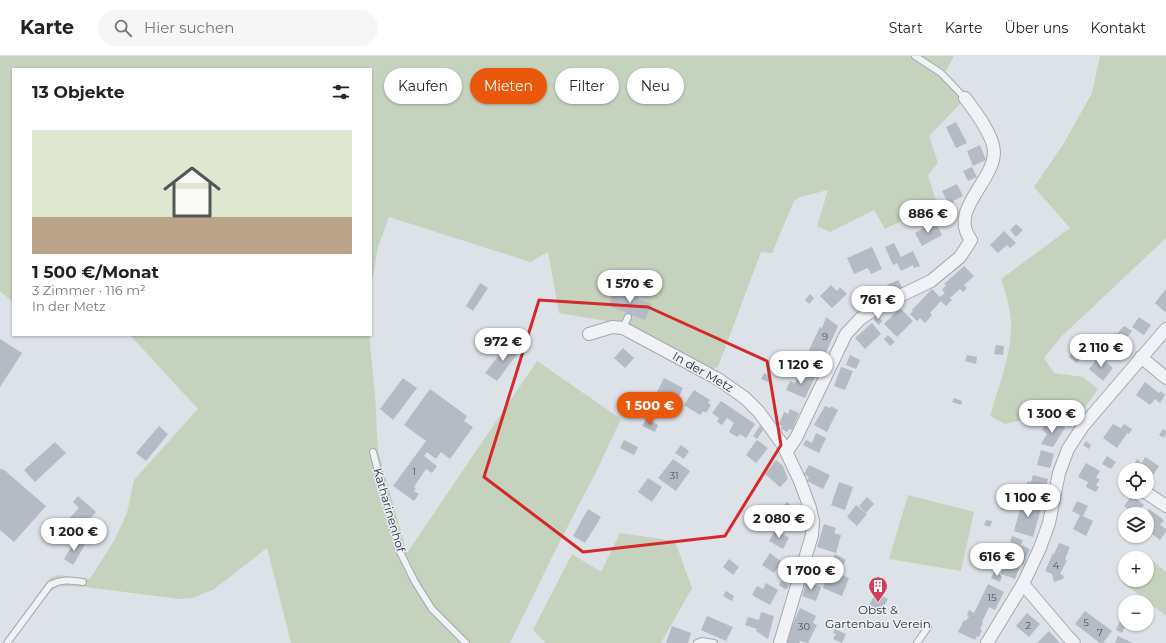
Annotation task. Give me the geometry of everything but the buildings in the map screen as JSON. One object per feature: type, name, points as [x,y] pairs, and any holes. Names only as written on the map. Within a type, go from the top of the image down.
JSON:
[{"type":"street","points":[[787,451],[796,438],[846,334],[860,319],[879,306],[931,282],[960,257],[971,240],[966,234],[966,210],[991,167],[994,152],[988,131],[966,98]]},
{"type":"street","points":[[589,334],[612,327],[623,328]]},
{"type":"street","name":"In der Metz","points":[[623,328],[730,386],[759,412],[787,451],[800,481],[813,521],[812,535],[780,643]]},
{"type":"street","points":[[987,643],[1023,584],[1040,548],[1049,523],[1059,473],[1068,449],[1083,426],[1166,329]]},
{"type":"street","points":[[1141,357],[1166,378]]},
{"type":"street","points":[[1154,498],[1166,506]]},
{"type":"street","points":[[1023,584],[1074,643]]},
{"type":"lane","points":[[915,56],[941,72],[966,98]]},
{"type":"lane","points":[[623,328],[628,317]]},
{"type":"lane","name":"Katharinenhof","points":[[373,452],[399,550],[414,582],[432,609],[466,643]]},
{"type":"lane","points":[[7,643],[50,585],[58,581],[69,580],[83,582]]},
{"type":"lane","points":[[917,643],[928,627]]},
{"type":"lane","points":[[697,643],[702,641],[714,643]]},
{"type":"highlighted area","points":[[539,300],[648,307],[767,361],[781,445],[725,536],[583,552],[484,477]]},
{"type":"green space","points":[[0,56],[909,56],[943,77],[963,101],[929,136],[938,163],[928,175],[937,204],[885,229],[874,210],[830,232],[817,226],[828,190],[800,197],[794,201],[772,253],[761,252],[718,367],[710,369],[624,324],[559,313],[548,252],[530,262],[389,217],[378,247],[372,282],[372,68],[12,68],[12,301],[0,291]]},
{"type":"green space","points":[[921,56],[954,56],[946,71]]},
{"type":"green space","points":[[1100,56],[1166,56],[1166,238],[1061,337],[1044,358],[1054,373],[1083,377],[1098,389],[1086,406],[1073,415],[1044,407],[1021,420],[1005,424],[990,416],[1006,362],[1011,330],[1010,311],[1001,279],[1070,228],[1034,187],[1064,143],[1092,93]]},
{"type":"green space","points":[[131,336],[369,336],[375,394],[378,451],[407,553],[537,361],[621,419],[510,643],[291,643],[267,548],[213,590],[192,598],[179,599],[86,587],[60,586],[51,591],[43,587],[50,578],[58,575],[90,579],[115,539],[127,513],[134,480],[198,409]]},
{"type":"green space","points":[[908,495],[974,512],[961,571],[889,559]]},
{"type":"green space","points":[[620,533],[675,541],[692,588],[661,643],[546,643],[533,630],[572,554],[601,572]]},
{"type":"green space","points":[[1154,562],[1166,572],[1166,616],[1154,607],[1154,595],[1139,595],[1129,587],[1154,587]]},
{"type":"place","name":"Obst & Gartenbau Verein","points":[[878,603]]}]
